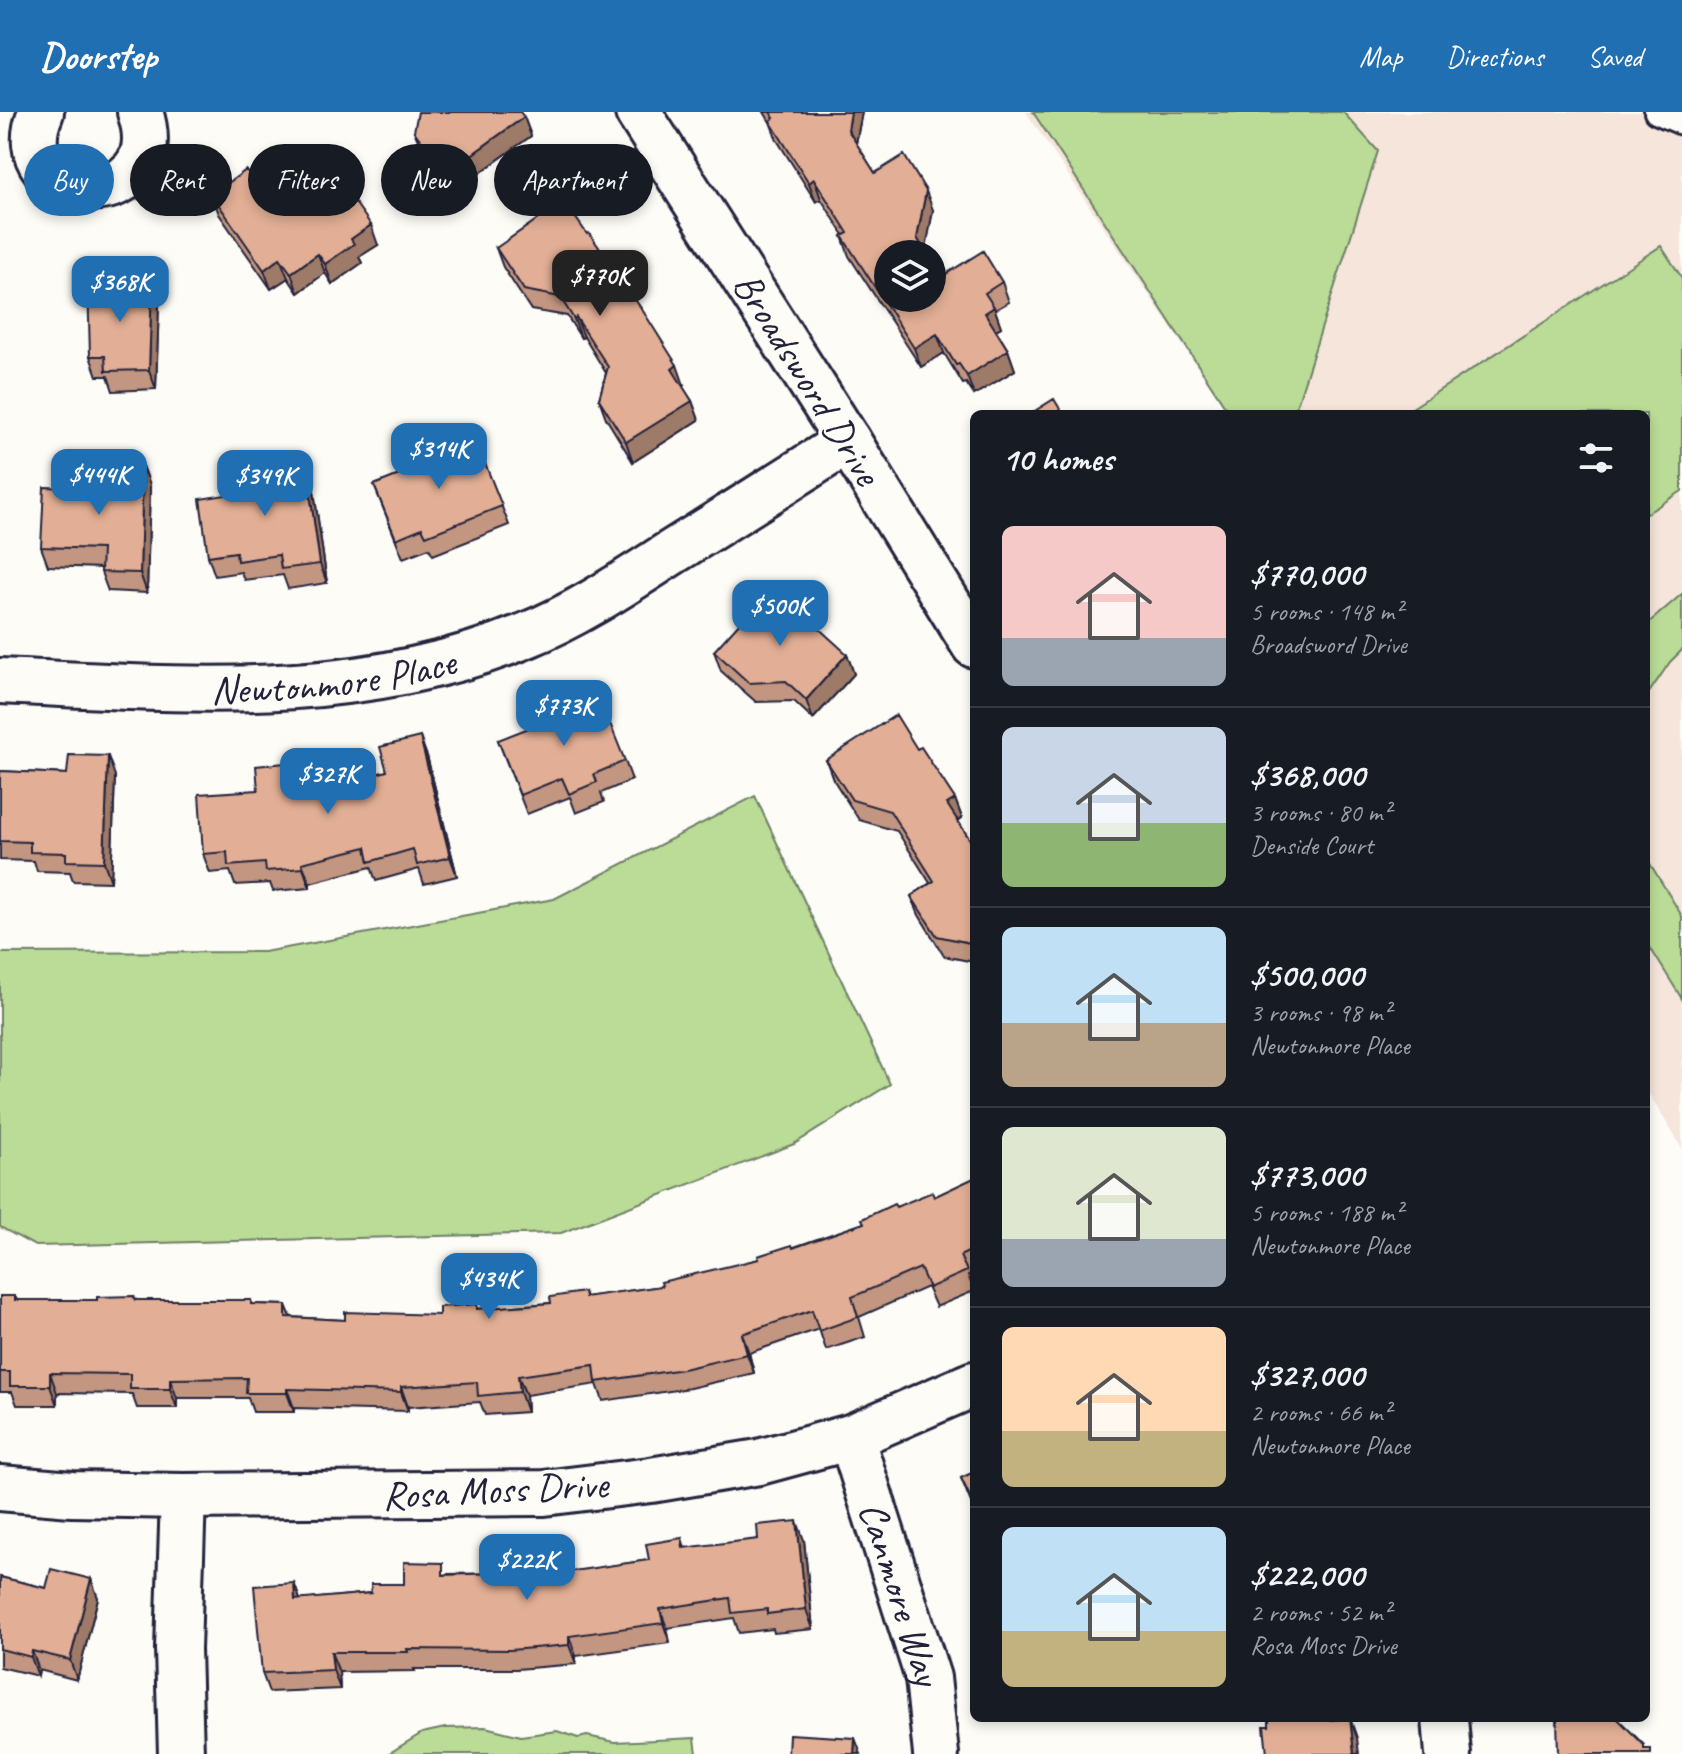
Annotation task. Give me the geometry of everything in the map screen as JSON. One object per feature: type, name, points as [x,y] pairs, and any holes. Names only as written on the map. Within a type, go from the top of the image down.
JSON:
[{"type":"street","points":[[41,112],[36,140],[39,156],[49,171],[62,182],[78,189],[95,190],[126,177],[138,163],[144,147],[145,130],[140,112]]},
{"type":"street","name":"Broadsword Drive","points":[[638,112],[970,639]]},
{"type":"street","name":"Newtonmore Place","points":[[0,681],[191,689],[281,688],[371,680],[448,661],[527,635],[608,594],[848,441]]},
{"type":"street","name":"Rosa Moss Drive","points":[[0,1488],[72,1494],[183,1496],[544,1493],[651,1480],[759,1462],[851,1437],[970,1386]]},
{"type":"street","name":"Canmore Way","points":[[851,1437],[925,1666],[936,1754]]},
{"type":"street","points":[[181,1754],[178,1649],[183,1496]]},
{"type":"street","points":[[1445,1722],[1448,1754]]},
{"type":"lane","points":[[1656,112],[1682,123]]},
{"type":"shaded area","points":[[1026,112],[1682,112],[1682,1148],[1650,1096],[1650,410],[1226,410]]},
{"type":"green space","points":[[1033,112],[1343,112],[1378,151],[1295,410],[1227,410]]},
{"type":"green space","points":[[1661,246],[1682,278],[1682,491],[1650,511],[1650,410],[1409,410]]},
{"type":"green space","points":[[1682,594],[1682,650],[1650,691],[1650,622]]},
{"type":"green space","points":[[755,796],[890,1084],[794,1144],[561,1233],[35,1246],[0,1227],[0,953],[264,952],[554,899]]},
{"type":"green space","points":[[1650,864],[1682,916],[1682,999],[1650,947]]},
{"type":"green space","points":[[485,1727],[521,1736],[557,1731],[578,1738],[587,1736],[615,1742],[695,1738],[697,1754],[388,1754],[422,1733],[445,1728]]},
{"type":"building","points":[[418,112],[520,112],[524,117],[478,150],[478,144],[423,144],[414,131]]},
{"type":"building","points":[[770,112],[851,112],[848,130],[875,173],[904,155],[926,191],[918,240],[874,240],[874,286],[842,236],[848,233],[814,179],[809,183],[770,121],[774,118]]},
{"type":"building","points":[[246,170],[248,216],[365,216],[371,225],[351,239],[354,244],[325,264],[318,254],[291,273],[280,258],[264,270],[227,216],[232,216],[232,180]]},
{"type":"building","points":[[542,216],[574,216],[643,311],[677,365],[672,369],[692,401],[626,442],[599,399],[608,367],[576,317],[574,319],[560,297],[524,290],[496,248]]},
{"type":"building","points":[[983,251],[1002,282],[985,293],[994,307],[985,313],[1008,350],[967,376],[959,364],[956,365],[937,334],[914,348],[891,312],[946,312],[946,274]]},
{"type":"building","points":[[132,280],[132,285],[152,284],[149,370],[106,371],[105,356],[90,356],[88,281]]},
{"type":"building","points":[[1054,399],[1061,410],[1036,410]]},
{"type":"building","points":[[438,440],[443,454],[476,441],[502,506],[426,536],[422,528],[396,539],[374,485],[417,468],[411,451]]},
{"type":"building","points":[[305,458],[320,564],[281,569],[279,555],[237,561],[236,552],[208,556],[200,499],[245,492],[243,475],[266,472],[265,464]]},
{"type":"building","points":[[102,465],[143,466],[140,573],[101,572],[102,549],[41,547],[44,487],[78,488],[79,472],[102,473]]},
{"type":"building","points":[[767,592],[786,610],[792,604],[847,654],[806,700],[786,681],[749,683],[714,651]]},
{"type":"building","points":[[597,691],[625,761],[594,774],[597,782],[569,794],[562,778],[520,795],[498,740],[565,714],[561,705]]},
{"type":"building","points":[[896,715],[955,799],[947,804],[970,840],[970,943],[937,936],[911,896],[934,881],[890,811],[852,800],[826,760]]},
{"type":"building","points":[[420,737],[450,857],[417,865],[413,849],[369,862],[366,847],[302,863],[303,868],[266,871],[265,863],[228,866],[227,852],[203,854],[199,794],[258,790],[256,766],[295,762],[297,795],[387,771],[380,747]]},
{"type":"building","points":[[69,755],[108,756],[104,862],[66,861],[66,853],[30,852],[30,842],[0,841],[0,771],[67,774]]},
{"type":"building","points":[[970,1180],[970,1251],[960,1256],[967,1271],[929,1288],[920,1268],[852,1297],[858,1317],[819,1331],[812,1310],[742,1334],[747,1354],[683,1369],[596,1382],[594,1365],[518,1376],[520,1392],[478,1396],[477,1382],[401,1387],[401,1392],[287,1389],[287,1393],[246,1393],[247,1378],[170,1379],[170,1389],[130,1389],[130,1374],[50,1373],[50,1386],[10,1386],[10,1372],[0,1372],[0,1296],[15,1296],[15,1300],[97,1300],[97,1297],[134,1296],[135,1300],[251,1300],[251,1304],[286,1305],[286,1317],[345,1320],[345,1312],[439,1315],[439,1307],[477,1304],[477,1309],[551,1303],[550,1297],[584,1292],[585,1297],[662,1286],[661,1282],[759,1259],[758,1256],[792,1245],[793,1248],[864,1223],[862,1219],[894,1204],[896,1207],[932,1192],[934,1197]]},
{"type":"building","points":[[970,1474],[970,1497],[961,1478]]},
{"type":"building","points":[[797,1521],[806,1609],[767,1614],[767,1609],[732,1613],[730,1598],[660,1609],[663,1623],[569,1636],[569,1645],[510,1650],[331,1652],[333,1670],[262,1673],[254,1586],[294,1583],[295,1600],[371,1593],[371,1584],[404,1584],[404,1562],[443,1563],[443,1575],[527,1572],[526,1560],[566,1558],[566,1572],[649,1560],[646,1544],[682,1538],[683,1548],[758,1539],[757,1525]]},
{"type":"building","points":[[51,1569],[91,1579],[70,1660],[32,1651],[31,1657],[0,1649],[0,1577],[46,1588]]},
{"type":"building","points":[[1269,1722],[1350,1722],[1354,1754],[1267,1754],[1264,1726],[1269,1726]]},
{"type":"building","points":[[1557,1722],[1621,1722],[1644,1745],[1644,1749],[1651,1749],[1651,1754],[1558,1754]]},
{"type":"building","points":[[789,1734],[855,1738],[854,1754],[788,1754]]}]
